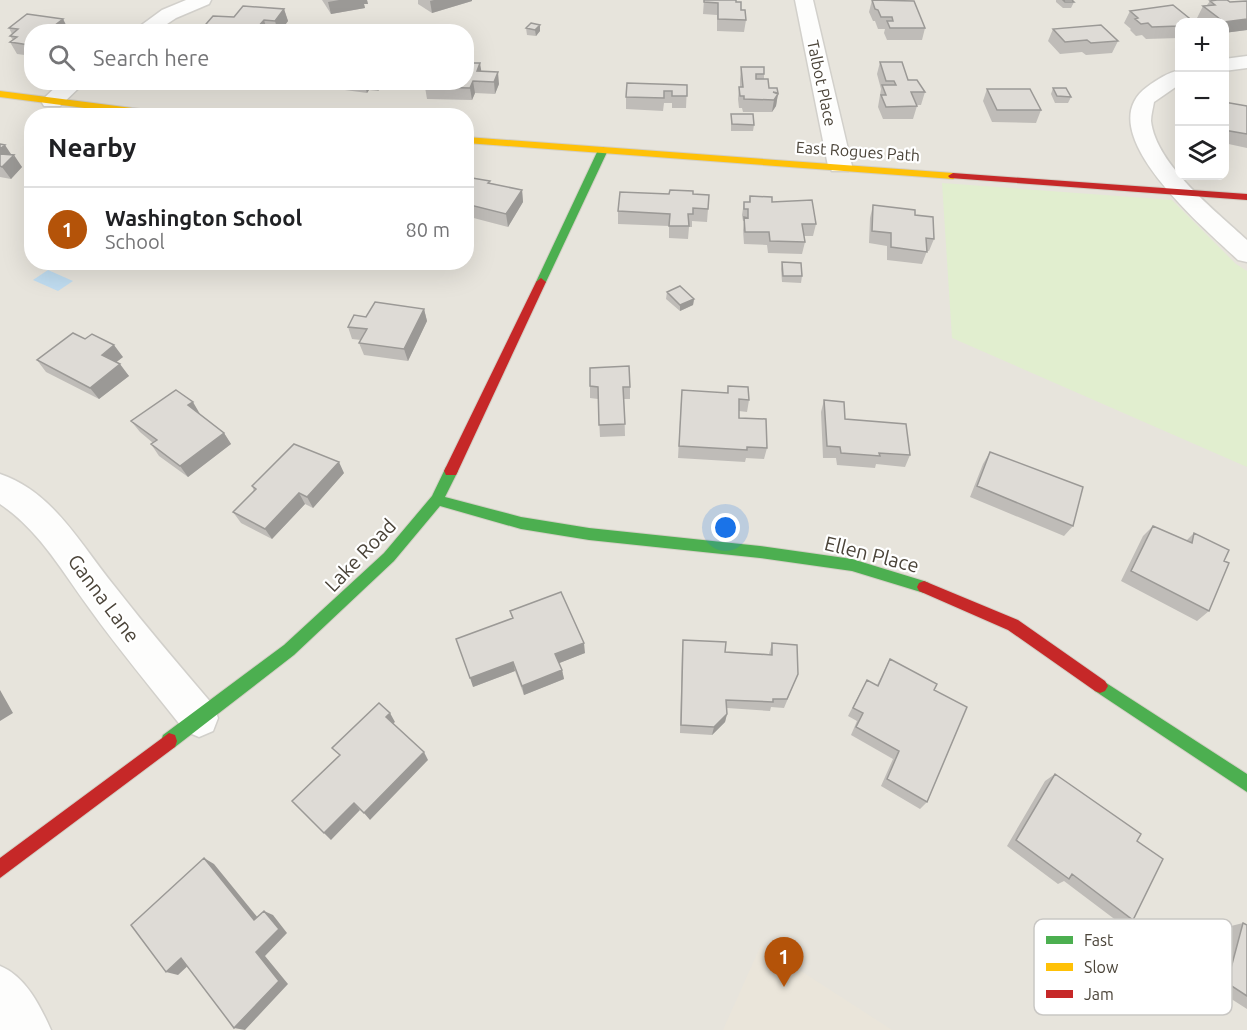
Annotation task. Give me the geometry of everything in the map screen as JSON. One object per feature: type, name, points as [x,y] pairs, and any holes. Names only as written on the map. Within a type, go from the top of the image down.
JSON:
[{"type":"street","points":[[153,24],[169,14],[202,0]]},
{"type":"street","name":"Talbot Place","points":[[804,0],[840,166]]},
{"type":"street","points":[[1229,64],[1247,62]]},
{"type":"street","points":[[1175,77],[1143,100],[1139,115],[1142,132],[1168,176],[1247,254]]},
{"type":"street","points":[[52,101],[65,90]]},
{"type":"street","points":[[0,94],[108,108]]},
{"type":"street","name":"East Rogues Path","points":[[474,141],[1247,197]]},
{"type":"street","name":"Lake Road","points":[[0,869],[289,650],[389,557],[437,500],[603,150]]},
{"type":"street","name":"Ganna Lane","points":[[0,487],[33,509],[53,532],[102,598],[199,718]]},
{"type":"street","name":"Ellen Place","points":[[437,500],[521,523],[589,534],[760,552],[852,565],[938,591],[1012,625],[1199,754],[1247,784]]},
{"type":"street","points":[[0,989],[27,1030]]},
{"type":"shaded area","points":[[0,0],[1247,0],[1247,1030],[0,1030]]},
{"type":"shaded area","points":[[761,945],[892,1030],[723,1030]]},
{"type":"green space","points":[[942,183],[1172,200],[1236,264],[1247,271],[1247,467],[952,338]]},
{"type":"water","points":[[48,270],[73,281],[58,291],[33,280]]},
{"type":"building","points":[[704,0],[741,2],[741,10],[745,10],[746,20],[718,19],[718,3],[704,2]]},
{"type":"building","points":[[872,0],[914,1],[925,28],[890,28],[887,21],[893,21],[892,17],[881,17]]},
{"type":"building","points":[[1210,1],[1247,1],[1247,19],[1229,21],[1229,18],[1219,18],[1203,6],[1215,5]]},
{"type":"building","points":[[1173,5],[1189,18],[1175,18],[1175,26],[1152,27],[1148,23],[1141,24],[1130,11]]},
{"type":"building","points":[[243,6],[284,9],[275,21],[264,20],[261,24],[206,24],[213,16],[234,17]]},
{"type":"building","points":[[27,14],[63,19],[56,24],[24,24],[24,44],[10,42],[17,37],[10,36],[18,29],[9,28]]},
{"type":"building","points":[[531,23],[540,25],[535,30],[526,28]]},
{"type":"building","points":[[1101,25],[1118,41],[1065,42],[1053,29]]},
{"type":"building","points":[[880,62],[902,62],[908,80],[917,80],[925,92],[911,92],[917,106],[886,107],[881,95],[886,95],[882,85],[896,85],[894,81],[886,81]]},
{"type":"building","points":[[474,63],[480,63],[477,71],[498,72],[494,82],[474,81]]},
{"type":"building","points":[[741,67],[764,67],[764,74],[756,74],[756,79],[768,79],[769,88],[777,88],[778,93],[773,92],[778,94],[774,100],[744,99],[744,96],[740,96],[739,87],[743,87]]},
{"type":"building","points":[[627,83],[687,85],[687,96],[672,96],[672,91],[664,91],[664,98],[626,97]]},
{"type":"building","points":[[1053,88],[1066,88],[1071,97],[1057,96]]},
{"type":"building","points":[[987,89],[1030,89],[1041,110],[997,110]]},
{"type":"building","points":[[1229,103],[1247,106],[1247,134],[1229,131]]},
{"type":"building","points":[[731,114],[753,114],[754,125],[732,124]]},
{"type":"building","points":[[0,154],[14,155],[2,167],[0,166]]},
{"type":"building","points":[[474,178],[522,190],[506,214],[474,206]]},
{"type":"building","points":[[670,190],[693,191],[693,194],[709,195],[708,209],[693,208],[693,214],[688,214],[689,226],[669,226],[670,214],[618,211],[620,192],[669,194]]},
{"type":"building","points":[[750,196],[772,197],[772,202],[812,200],[816,224],[802,224],[805,242],[770,241],[769,232],[745,232],[744,217],[748,218],[748,209],[744,209],[744,202],[750,202]]},
{"type":"building","points":[[873,205],[915,210],[915,215],[933,217],[934,239],[926,238],[927,252],[891,247],[891,233],[872,231]]},
{"type":"building","points":[[782,262],[801,263],[802,276],[783,276]]},
{"type":"building","points":[[680,286],[694,299],[680,305],[667,292]]},
{"type":"building","points":[[375,302],[424,309],[404,349],[359,343],[367,329],[348,327],[354,315],[366,317]]},
{"type":"building","points":[[73,333],[85,339],[92,334],[114,345],[102,355],[120,364],[90,388],[37,360]]},
{"type":"building","points":[[629,366],[630,387],[623,387],[625,424],[599,425],[598,387],[590,386],[590,368]]},
{"type":"building","points":[[728,386],[748,387],[749,400],[739,399],[739,418],[766,419],[767,448],[747,447],[747,450],[679,446],[682,390],[728,393]]},
{"type":"building","points":[[176,390],[193,402],[188,405],[224,433],[180,466],[151,444],[157,440],[131,421]]},
{"type":"building","points":[[824,400],[844,402],[845,419],[906,424],[910,455],[879,453],[880,456],[841,453],[840,447],[827,446]]},
{"type":"building","points":[[294,444],[339,462],[307,497],[299,493],[265,529],[233,512],[256,489],[252,486]]},
{"type":"building","points":[[990,452],[1083,487],[1073,526],[977,486]]},
{"type":"building","points":[[1153,526],[1192,543],[1194,533],[1229,550],[1224,561],[1229,563],[1209,611],[1131,571]]},
{"type":"building","points":[[561,592],[584,643],[555,654],[562,670],[522,686],[513,662],[470,678],[456,639],[513,618],[510,611]]},
{"type":"building","points":[[683,640],[726,642],[725,652],[772,655],[772,643],[797,645],[798,674],[787,699],[773,699],[773,702],[726,700],[727,714],[714,727],[681,725]]},
{"type":"building","points":[[890,659],[937,684],[934,690],[967,707],[927,802],[887,779],[899,751],[856,727],[863,713],[853,708],[867,680],[878,686]]},
{"type":"building","points":[[379,703],[390,713],[386,717],[424,752],[364,813],[354,803],[324,833],[292,801],[340,755],[332,748]]},
{"type":"building","points":[[1055,774],[1141,834],[1137,841],[1163,859],[1132,919],[1072,874],[1069,879],[1016,840]]},
{"type":"building","points":[[204,858],[254,920],[264,911],[279,929],[256,952],[279,981],[234,1028],[181,958],[166,972],[131,925]]},
{"type":"building","points":[[1243,923],[1247,925],[1247,996],[1232,986],[1232,964]]},
{"type":"traffic: fast","points":[[541,282],[603,150]]},
{"type":"traffic: fast","points":[[169,741],[289,650],[389,557],[437,500],[451,471]]},
{"type":"traffic: fast","points":[[437,500],[521,523],[589,534],[760,552],[852,565],[924,587]]},
{"type":"traffic: fast","points":[[1100,686],[1247,784]]},
{"type":"traffic: slow","points":[[0,94],[109,108]]},
{"type":"traffic: slow","points":[[474,141],[953,176]]},
{"type":"traffic: jam","points":[[953,176],[1247,197]]},
{"type":"traffic: jam","points":[[451,471],[541,282]]},
{"type":"traffic: jam","points":[[924,587],[1013,625],[1100,686]]},
{"type":"traffic: jam","points":[[0,869],[169,741]]},
{"type":"place","name":"Washington School","points":[[784,987]]}]
